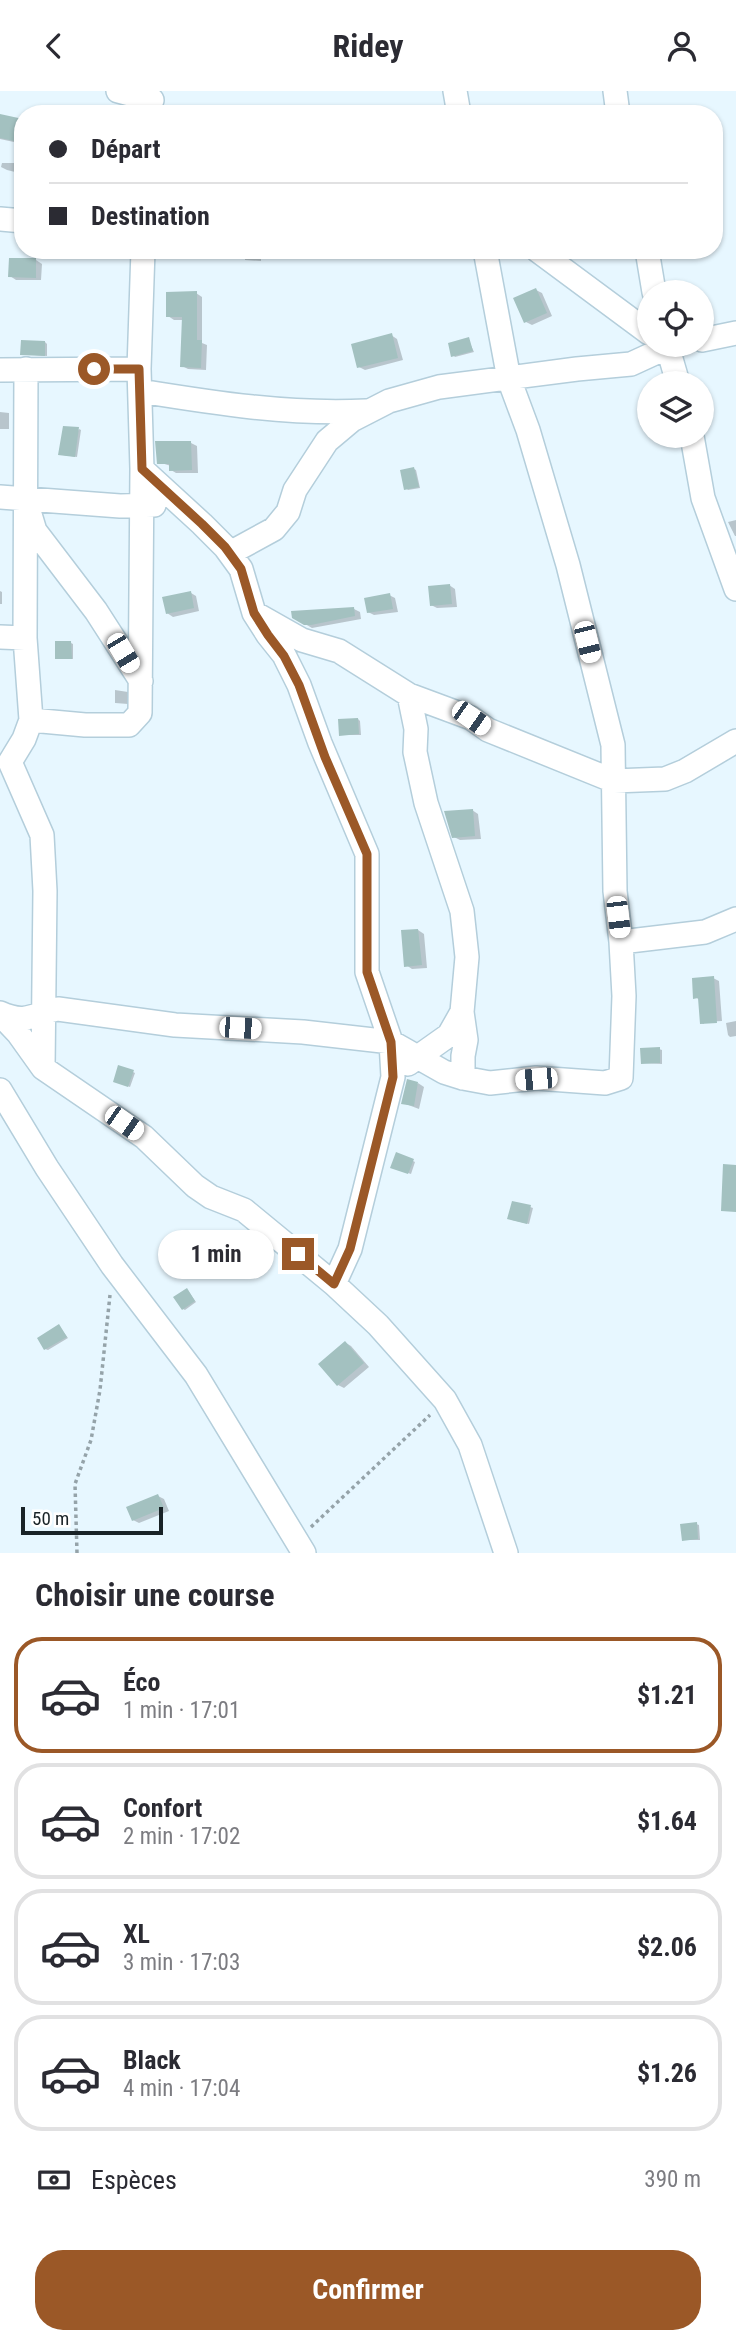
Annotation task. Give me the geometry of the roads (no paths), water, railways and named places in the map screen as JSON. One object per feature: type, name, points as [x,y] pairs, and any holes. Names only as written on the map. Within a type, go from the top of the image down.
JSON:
[{"type":"street","points":[[118,91],[152,101]]},
{"type":"street","points":[[31,720],[85,725],[129,725],[140,713],[142,469],[139,380],[143,259]]},
{"type":"street","points":[[0,1014],[24,1020],[58,1010],[175,1025],[303,1032],[391,1042],[444,1072],[463,1079],[490,1083],[536,1079],[605,1083],[621,1078],[624,996],[615,891],[613,745],[568,565],[528,430],[509,379],[487,259]]},
{"type":"street","points":[[549,259],[637,324]]},
{"type":"street","points":[[648,259],[652,280]]},
{"type":"street","points":[[714,338],[736,333]]},
{"type":"street","points":[[230,553],[274,529],[288,512],[295,490],[327,441],[352,420],[389,401],[439,387],[577,369],[631,365],[647,357]]},
{"type":"street","points":[[43,1067],[45,891],[42,835],[5,762],[24,739],[31,720],[25,638],[25,498],[7,368],[139,380],[206,402],[282,410],[369,411]]},
{"type":"street","points":[[694,448],[703,498],[736,589]]},
{"type":"street","points":[[142,469],[230,553],[241,569],[254,613],[284,656],[299,685],[320,743],[367,854],[367,972],[391,1042],[393,1077],[350,1249],[334,1284]]},
{"type":"street","points":[[0,497],[61,503],[141,506],[179,502]]},
{"type":"street","points":[[25,498],[35,531],[96,611],[141,681]]},
{"type":"street","points":[[254,613],[302,640],[339,651],[409,695],[471,718],[488,730],[614,781],[665,779],[685,771],[736,741]]},
{"type":"street","points":[[0,637],[25,638]]},
{"type":"street","points":[[409,695],[415,729],[415,752],[426,803],[462,911],[467,957],[462,1012],[466,1040],[463,1079]]},
{"type":"street","points":[[621,942],[705,932],[736,919]]},
{"type":"street","points":[[393,1077],[416,1056],[449,1035],[462,1012]]},
{"type":"street","points":[[0,1014],[43,1067],[144,1137],[195,1186],[211,1197],[244,1210],[334,1284],[378,1325],[445,1400],[470,1445],[506,1553]]},
{"type":"street","points":[[0,1090],[47,1168],[113,1265],[196,1375],[300,1547]]}]
